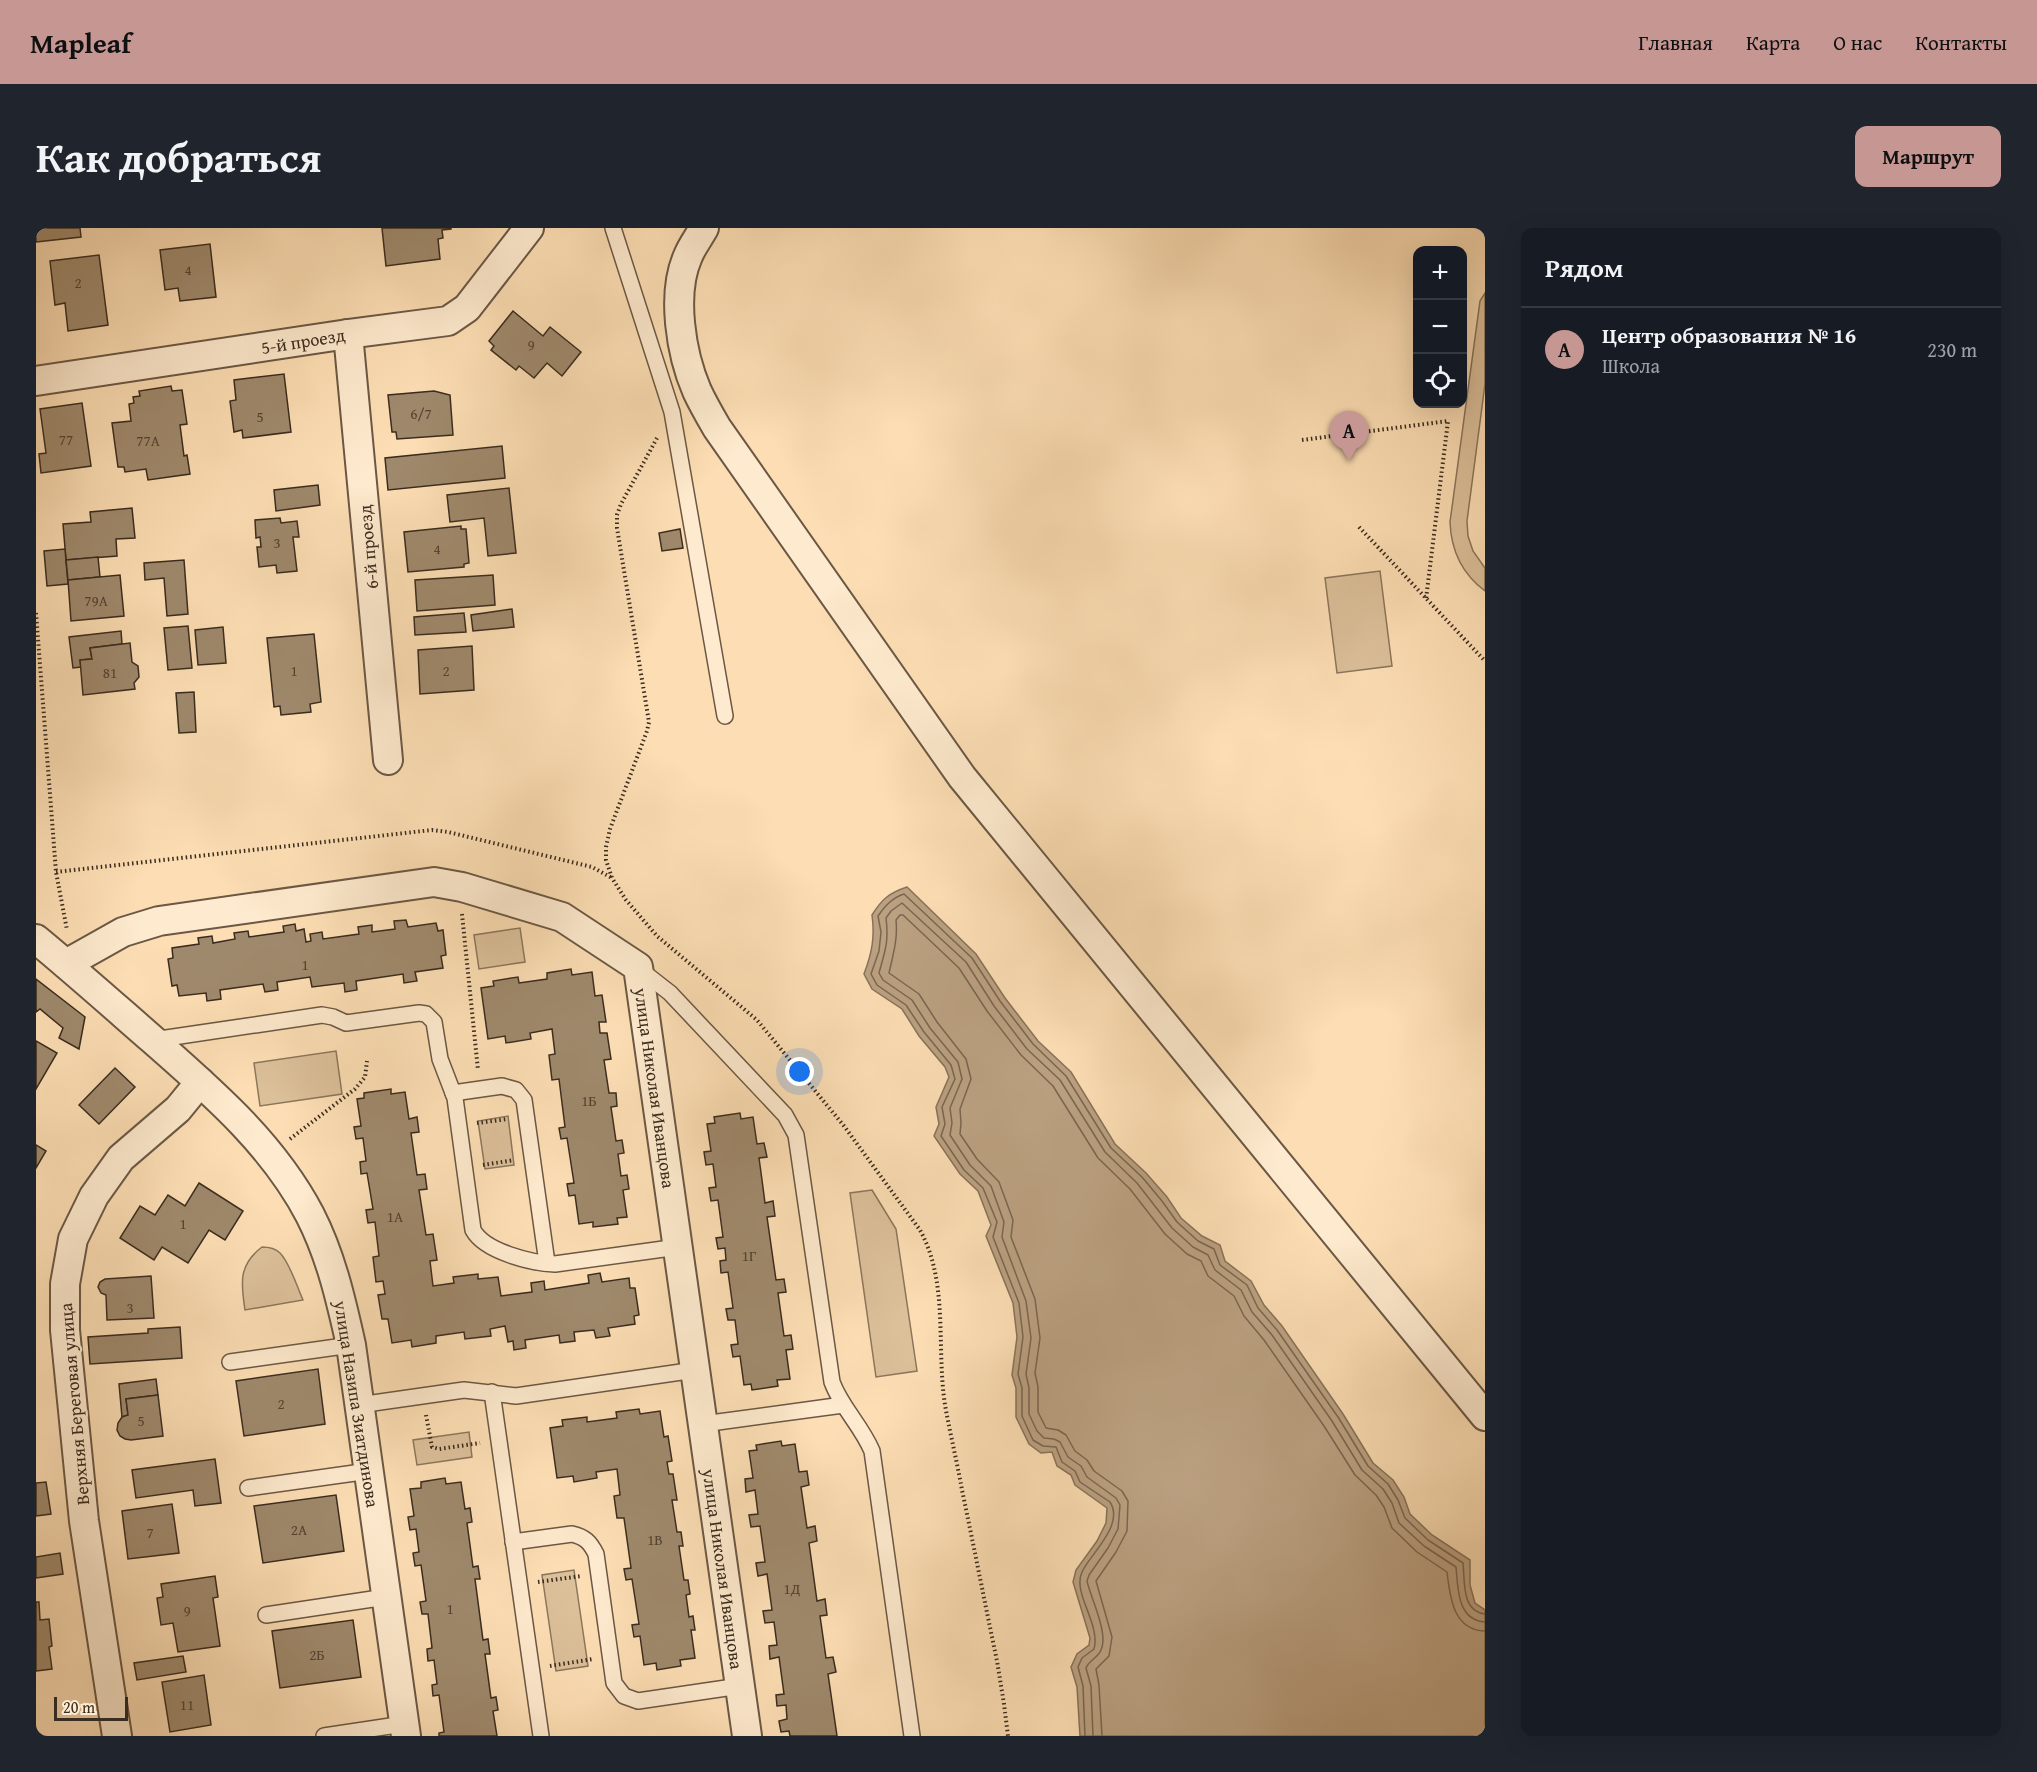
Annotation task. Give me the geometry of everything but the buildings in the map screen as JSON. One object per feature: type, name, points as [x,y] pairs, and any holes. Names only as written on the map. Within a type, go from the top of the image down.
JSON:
[{"type":"street","name":"5-й проезд","points":[[36,381],[448,321],[467,308],[529,228]]},
{"type":"street","points":[[704,228],[687,256],[679,288],[680,321],[687,360],[697,390],[717,428],[962,777],[1485,1416]]},
{"type":"street","name":"6-й проезд","points":[[348,334],[388,760]]},
{"type":"street","name":"улица Николая Иванцова","points":[[71,960],[123,932],[159,921],[424,882],[459,886],[569,920],[638,967],[747,1736]]},
{"type":"street","name":"улица Назипа Зиатдинова","points":[[36,939],[71,960],[200,1082],[270,1153],[295,1188],[324,1246],[338,1289],[351,1345],[405,1730]]},
{"type":"street","name":"Верхняя Береговая улица","points":[[117,1736],[84,1521],[64,1330],[64,1284],[73,1239],[94,1196],[121,1158],[178,1109],[200,1082]]},
{"type":"lane","points":[[613,228],[672,412],[725,716]]},
{"type":"lane","points":[[638,967],[670,993],[785,1115],[794,1129],[798,1141],[830,1373],[843,1405],[856,1422],[872,1451],[912,1736]]},
{"type":"lane","points":[[153,1040],[322,1015],[346,1023],[419,1012],[426,1014],[434,1022],[441,1064],[453,1093],[474,1230],[477,1236],[490,1248],[555,1264],[678,1247]]},
{"type":"lane","points":[[453,1093],[510,1087],[516,1090],[524,1100],[547,1263]]},
{"type":"lane","points":[[230,1362],[351,1345]]},
{"type":"lane","points":[[359,1405],[464,1390],[516,1395],[695,1370]]},
{"type":"lane","points":[[492,1392],[541,1736]]},
{"type":"lane","points":[[703,1424],[843,1405]]},
{"type":"lane","points":[[248,1488],[369,1471]]},
{"type":"lane","points":[[513,1542],[572,1534],[581,1536],[591,1544],[596,1554],[614,1683],[618,1691],[630,1699],[638,1701],[740,1686]]},
{"type":"lane","points":[[266,1615],[386,1597]]},
{"type":"lane","points":[[324,1736],[405,1730]]},
{"type":"path","points":[[1302,440],[1448,421],[1426,599]]},
{"type":"path","points":[[658,430],[657,439],[617,515],[617,528],[649,722],[610,829],[606,860],[612,878],[626,900],[657,936],[757,1020],[844,1126],[927,1242],[939,1290],[945,1405],[997,1661],[1008,1736]]},
{"type":"path","points":[[1359,527],[1485,661]]},
{"type":"path","points":[[36,614],[56,872],[71,960]]},
{"type":"path","points":[[56,872],[432,830],[591,867],[612,878]]},
{"type":"path","points":[[459,886],[479,1089]]},
{"type":"path","points":[[270,1153],[355,1089],[365,1077],[367,1061]]},
{"type":"path","points":[[474,1128],[477,1123],[506,1119],[511,1123]]},
{"type":"path","points":[[478,1156],[480,1166],[516,1160],[515,1151]]},
{"type":"path","points":[[423,1396],[432,1448],[439,1449],[499,1440]]},
{"type":"path","points":[[520,1585],[598,1573]]},
{"type":"path","points":[[532,1669],[610,1657]]},
{"type":"shaded area","points":[[1485,293],[1485,384],[1467,521],[1468,536],[1473,551],[1485,568],[1485,591],[1470,577],[1459,560],[1455,551],[1450,522],[1480,301]]},
{"type":"shaded area","points":[[1380,571],[1392,666],[1337,673],[1325,578]]},
{"type":"shaded area","points":[[520,928],[525,962],[479,969],[474,935]]},
{"type":"shaded area","points":[[336,1051],[342,1094],[260,1106],[254,1063]]},
{"type":"shaded area","points":[[508,1116],[514,1165],[485,1169],[478,1121]]},
{"type":"shaded area","points":[[872,1190],[896,1229],[917,1371],[876,1377],[850,1193]]},
{"type":"shaded area","points":[[262,1247],[274,1249],[284,1257],[303,1300],[245,1310],[242,1283],[245,1268],[254,1254]]},
{"type":"shaded area","points":[[469,1432],[472,1457],[417,1465],[413,1440]]},
{"type":"shaded area","points":[[574,1570],[588,1666],[556,1671],[542,1575]]},
{"type":"water","points":[[907,887],[976,954],[1005,998],[1038,1041],[1071,1072],[1115,1144],[1146,1173],[1167,1197],[1181,1218],[1202,1236],[1220,1245],[1225,1261],[1251,1281],[1264,1305],[1282,1326],[1343,1414],[1373,1463],[1393,1480],[1404,1497],[1410,1514],[1432,1535],[1470,1560],[1470,1585],[1475,1603],[1485,1610],[1485,1736],[1080,1736],[1077,1687],[1071,1667],[1077,1654],[1089,1645],[1090,1638],[1073,1582],[1076,1570],[1097,1541],[1106,1523],[1107,1508],[1075,1485],[1071,1475],[1057,1466],[1052,1452],[1041,1453],[1029,1444],[1016,1417],[1016,1388],[1012,1375],[1017,1337],[1013,1303],[986,1236],[991,1225],[978,1191],[960,1174],[934,1136],[939,1124],[936,1107],[949,1077],[945,1067],[919,1036],[902,1009],[872,989],[864,974],[872,945],[872,915],[886,897]]},
{"type":"place","name":"Центр образования № 16","points":[[1349,461]]}]
